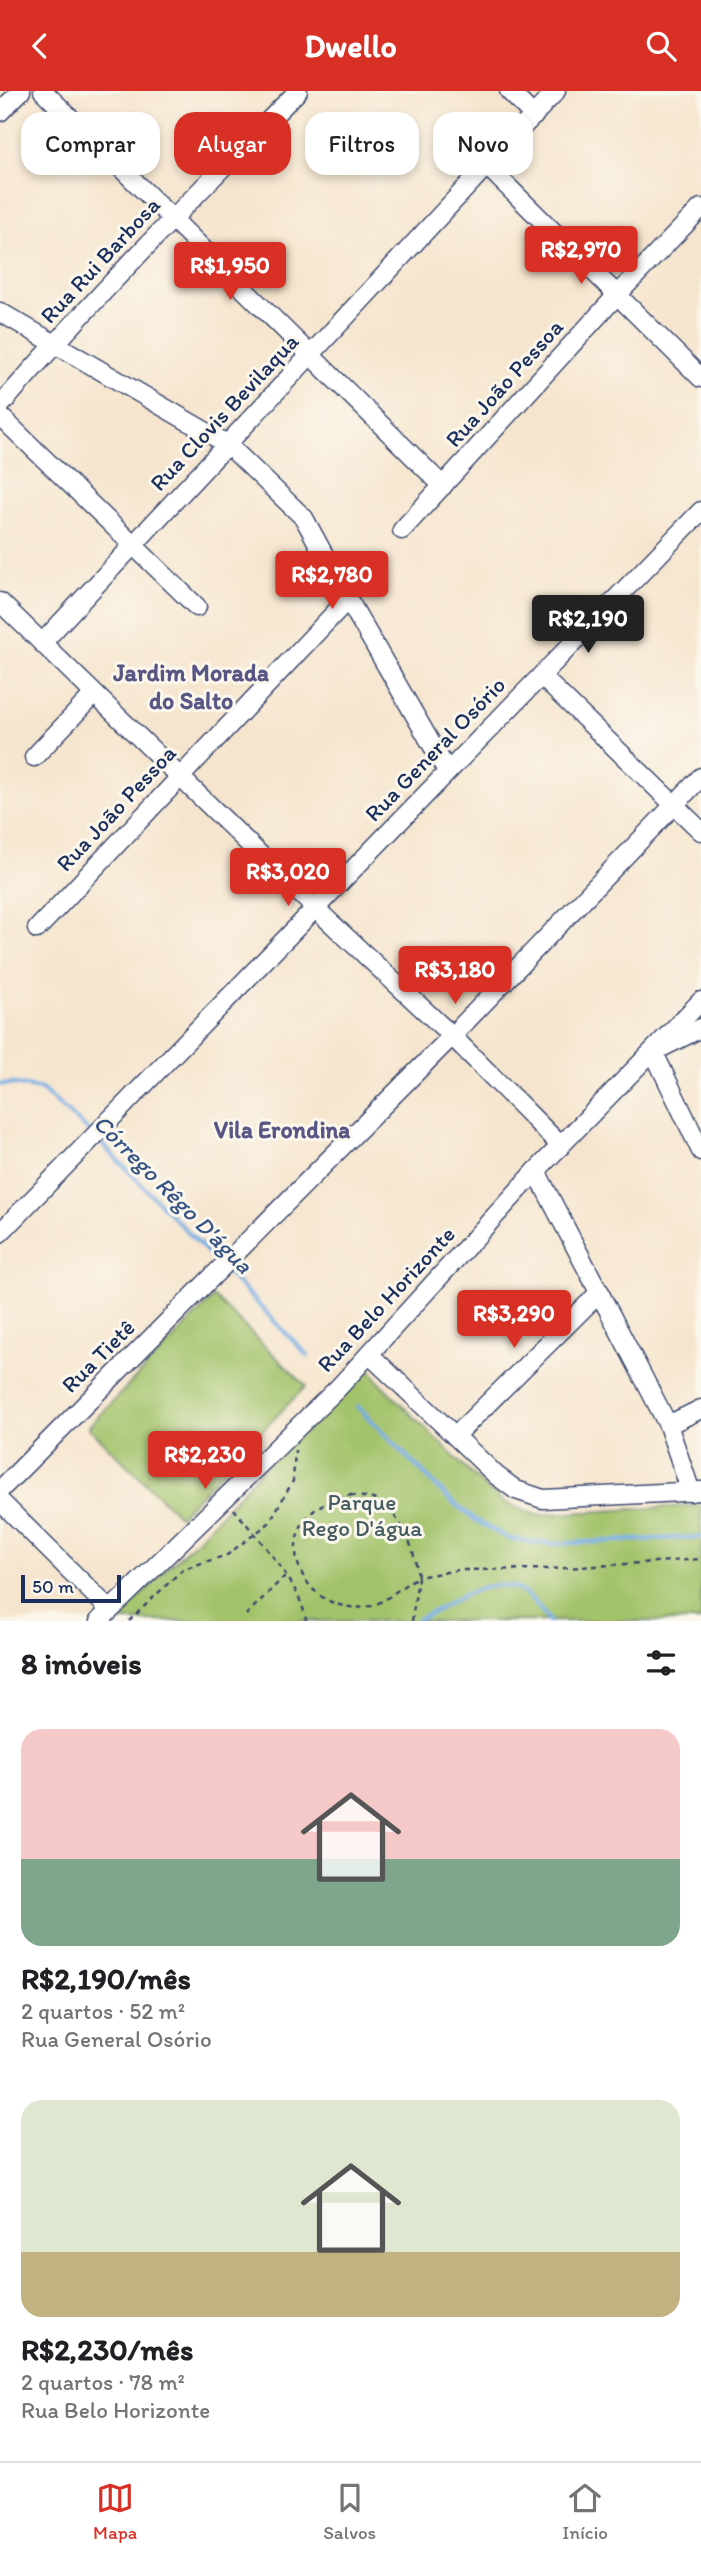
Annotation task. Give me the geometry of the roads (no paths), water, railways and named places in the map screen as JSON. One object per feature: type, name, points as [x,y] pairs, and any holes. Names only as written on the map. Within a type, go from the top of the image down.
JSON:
[{"type":"street","points":[[0,112],[21,91]]},
{"type":"street","points":[[43,91],[443,486]]},
{"type":"street","name":"Rua Rui Barbosa","points":[[0,407],[55,343],[172,218],[298,91]]},
{"type":"street","points":[[509,91],[534,116]]},
{"type":"street","name":"Rua Clovis Bevilaqua","points":[[534,116],[556,91]]},
{"type":"street","name":"Rua Clovis Bevilaqua","points":[[42,643],[479,175]]},
{"type":"street","points":[[496,175],[701,378]]},
{"type":"street","name":"Rua João Pessoa","points":[[402,530],[617,295],[701,208]]},
{"type":"street","points":[[0,311],[227,444],[304,518],[447,771]]},
{"type":"street","points":[[0,416],[197,607]]},
{"type":"street","name":"Rua General Osório","points":[[0,1233],[701,511]]},
{"type":"street","name":"Rua João Pessoa","points":[[37,929],[348,599]]},
{"type":"street","points":[[1,606],[452,1036],[561,1146]]},
{"type":"street","points":[[541,676],[701,831]]},
{"type":"street","points":[[34,757],[94,694]]},
{"type":"street","name":"Rua Tietê","points":[[0,1490],[452,1036],[701,777]]},
{"type":"street","name":"Rua Belo Horizonte","points":[[104,1615],[370,1355],[536,1171],[701,1001]]},
{"type":"street","points":[[701,1028],[653,1051],[701,1151]]},
{"type":"street","points":[[370,1355],[497,1476],[516,1490],[542,1499],[696,1491],[668,1425],[536,1171]]},
{"type":"street","points":[[456,1435],[600,1292]]},
{"type":"street","points":[[668,1425],[701,1409]]},
{"type":"street","points":[[0,1501],[104,1615]]},
{"type":"waterway","name":"Córrego Rêgo D'água","points":[[0,1084],[41,1089],[90,1132]]},
{"type":"waterway","name":"Córrego Rêgo D'água","points":[[96,1138],[220,1265]]},
{"type":"waterway","name":"Córrego Rêgo D'água","points":[[226,1271],[308,1356]]},
{"type":"waterway","points":[[358,1407],[450,1500],[477,1521],[509,1539],[549,1544],[701,1537]]},
{"type":"waterway","points":[[418,1619],[470,1593],[497,1585],[524,1593],[549,1621]]},
{"type":"district","name":"Jardim Morada do Salto","points":[[191,687]]},
{"type":"district","name":"Vila Erondina","points":[[282,1130]]},
{"type":"park label","name":"Parque Rego D'água","points":[[362,1515]]}]
